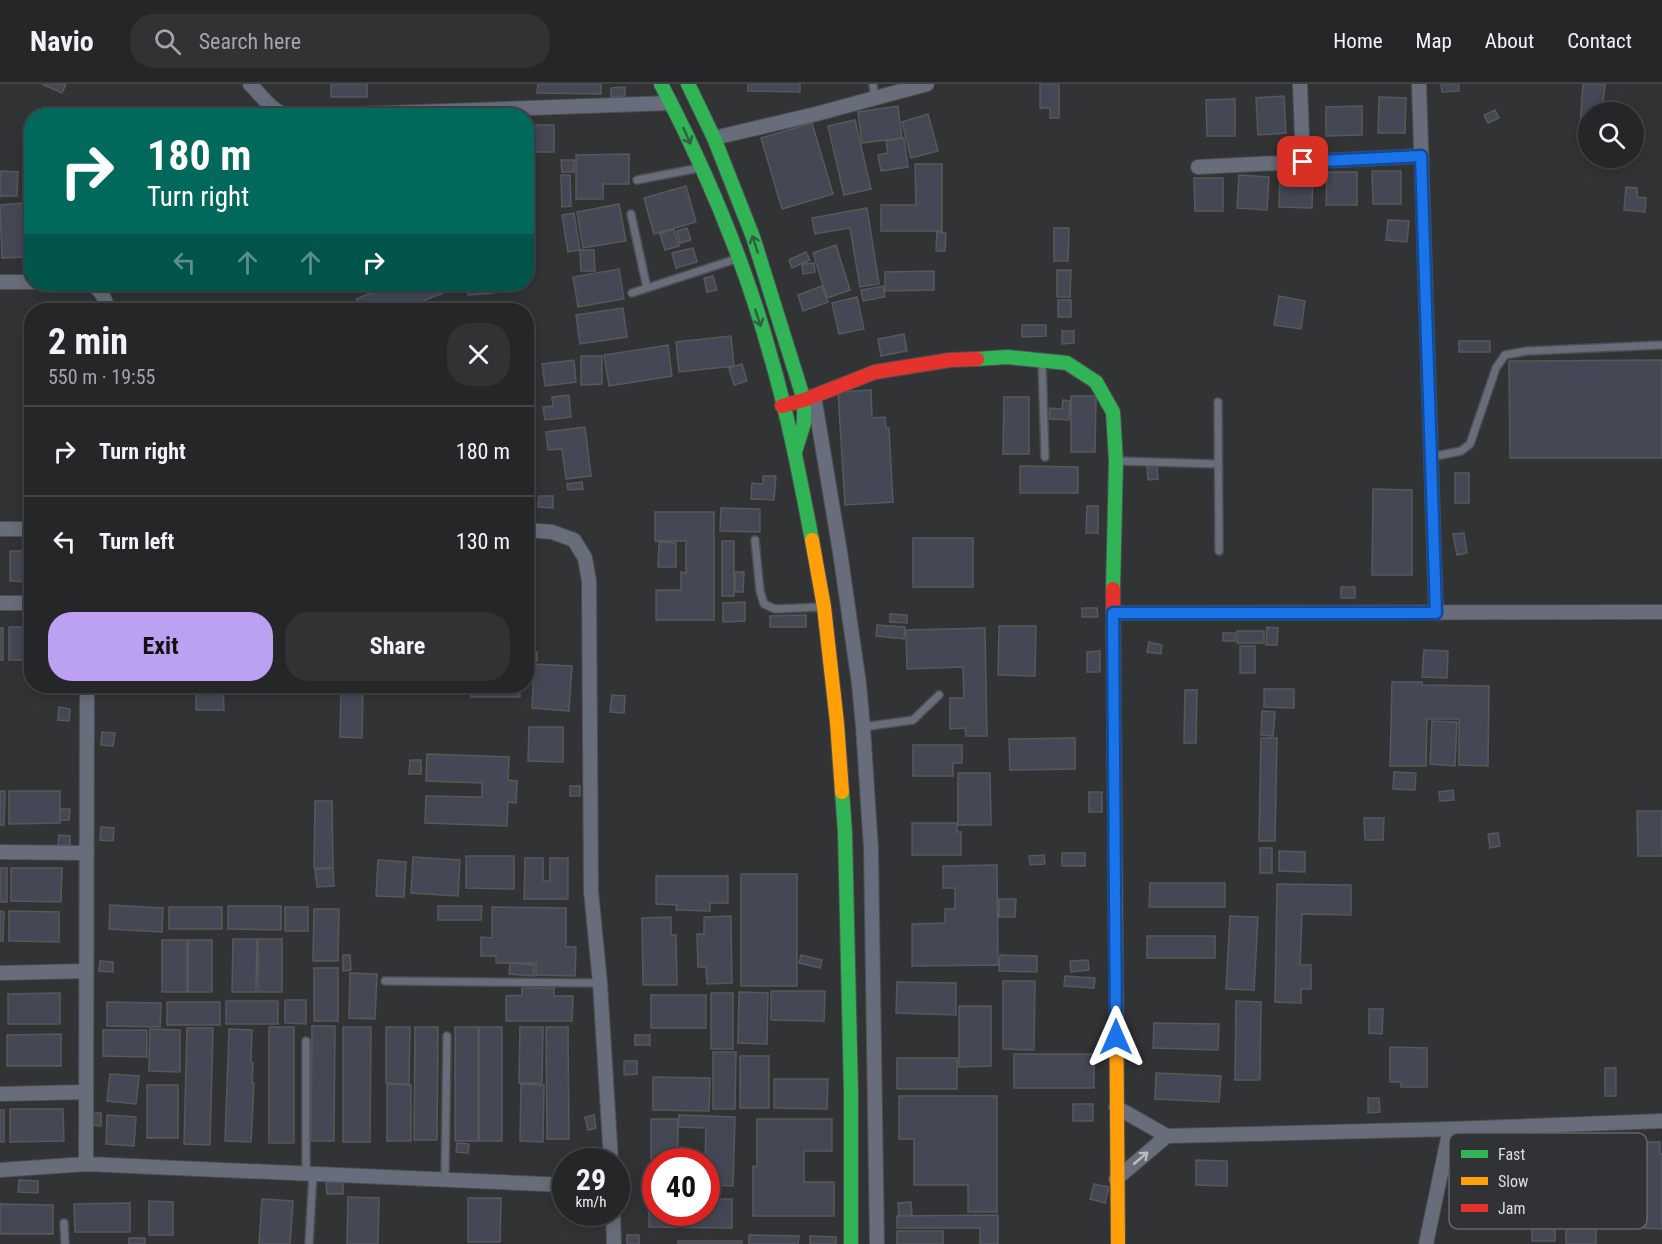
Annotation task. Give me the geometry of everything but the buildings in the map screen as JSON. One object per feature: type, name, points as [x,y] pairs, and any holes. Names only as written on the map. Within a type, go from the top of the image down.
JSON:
[{"type":"main road","points":[[662,84],[715,196],[739,258],[770,353],[795,452],[824,607],[837,723],[845,832],[851,1082],[851,1244]]},
{"type":"main road","points":[[688,84],[714,138],[753,237],[809,398],[795,452]]},
{"type":"main road","points":[[782,406],[875,372],[950,360],[1007,357],[1066,363],[1096,382],[1113,412],[1116,461],[1113,613],[1118,1244]]},
{"type":"street","points":[[250,84],[273,108]]},
{"type":"street","points":[[714,138],[816,114],[874,91],[927,84]]},
{"type":"street","points":[[1300,84],[1303,162]]},
{"type":"street","points":[[1419,84],[1436,613]]},
{"type":"street","points":[[534,108],[671,104]]},
{"type":"street","points":[[1198,167],[1421,156]]},
{"type":"street","points":[[0,282],[24,282]]},
{"type":"street","points":[[809,398],[853,640],[863,727],[872,849],[877,1244]]},
{"type":"street","points":[[0,529],[24,529]]},
{"type":"street","points":[[534,531],[552,532],[574,540],[585,558],[589,581],[591,891],[600,983],[610,1148]]},
{"type":"street","points":[[0,603],[24,603]]},
{"type":"street","points":[[1113,613],[1662,612]]},
{"type":"street","points":[[86,1164],[87,693]]},
{"type":"street","points":[[0,852],[87,853]]},
{"type":"street","points":[[0,973],[86,971]]},
{"type":"street","points":[[0,1094],[86,1092]]},
{"type":"street","points":[[1116,1107],[1167,1136],[1662,1121]]},
{"type":"street","points":[[1449,1133],[1450,1129]]},
{"type":"street","points":[[1426,1244],[1449,1134]]},
{"type":"street","points":[[1116,1179],[1167,1136]]},
{"type":"street","points":[[0,1170],[86,1164],[552,1184]]},
{"type":"street","points":[[613,1226],[614,1244]]},
{"type":"lane","points":[[637,180],[702,168]]},
{"type":"lane","points":[[631,214],[647,288]]},
{"type":"lane","points":[[632,293],[739,258]]},
{"type":"lane","points":[[1431,457],[1461,451],[1470,444],[1496,368],[1505,355],[1527,351],[1662,345]]},
{"type":"lane","points":[[1042,361],[1045,457]]},
{"type":"lane","points":[[1218,402],[1219,551]]},
{"type":"lane","points":[[1116,461],[1218,464]]},
{"type":"lane","points":[[755,540],[760,591],[764,604],[775,609],[824,607]]},
{"type":"lane","points":[[863,727],[913,720],[939,695]]},
{"type":"lane","points":[[385,981],[600,983]]},
{"type":"lane","points":[[445,1179],[447,1036]]},
{"type":"lane","points":[[306,1041],[309,1244]]},
{"type":"lane","points":[[64,1223],[65,1244]]},
{"type":"traffic: fast","points":[[661,84],[723,216],[760,319],[782,400],[812,540]]},
{"type":"traffic: fast","points":[[688,84],[714,138],[753,237],[804,400],[804,423],[795,452]]},
{"type":"traffic: fast","points":[[977,359],[1007,357],[1067,363],[1096,382],[1113,412],[1116,461],[1113,589]]},
{"type":"traffic: fast","points":[[842,792],[845,832],[851,1094],[851,1244]]},
{"type":"traffic: slow","points":[[812,540],[824,607],[842,792]]},
{"type":"traffic: slow","points":[[1115,849],[1118,1244]]},
{"type":"traffic: jam","points":[[782,406],[804,400],[875,372],[950,360],[977,359]]},
{"type":"traffic: jam","points":[[1113,589],[1115,849]]},
{"type":"route","points":[[1116,1037],[1113,613],[1436,613],[1421,156],[1303,162]]}]
